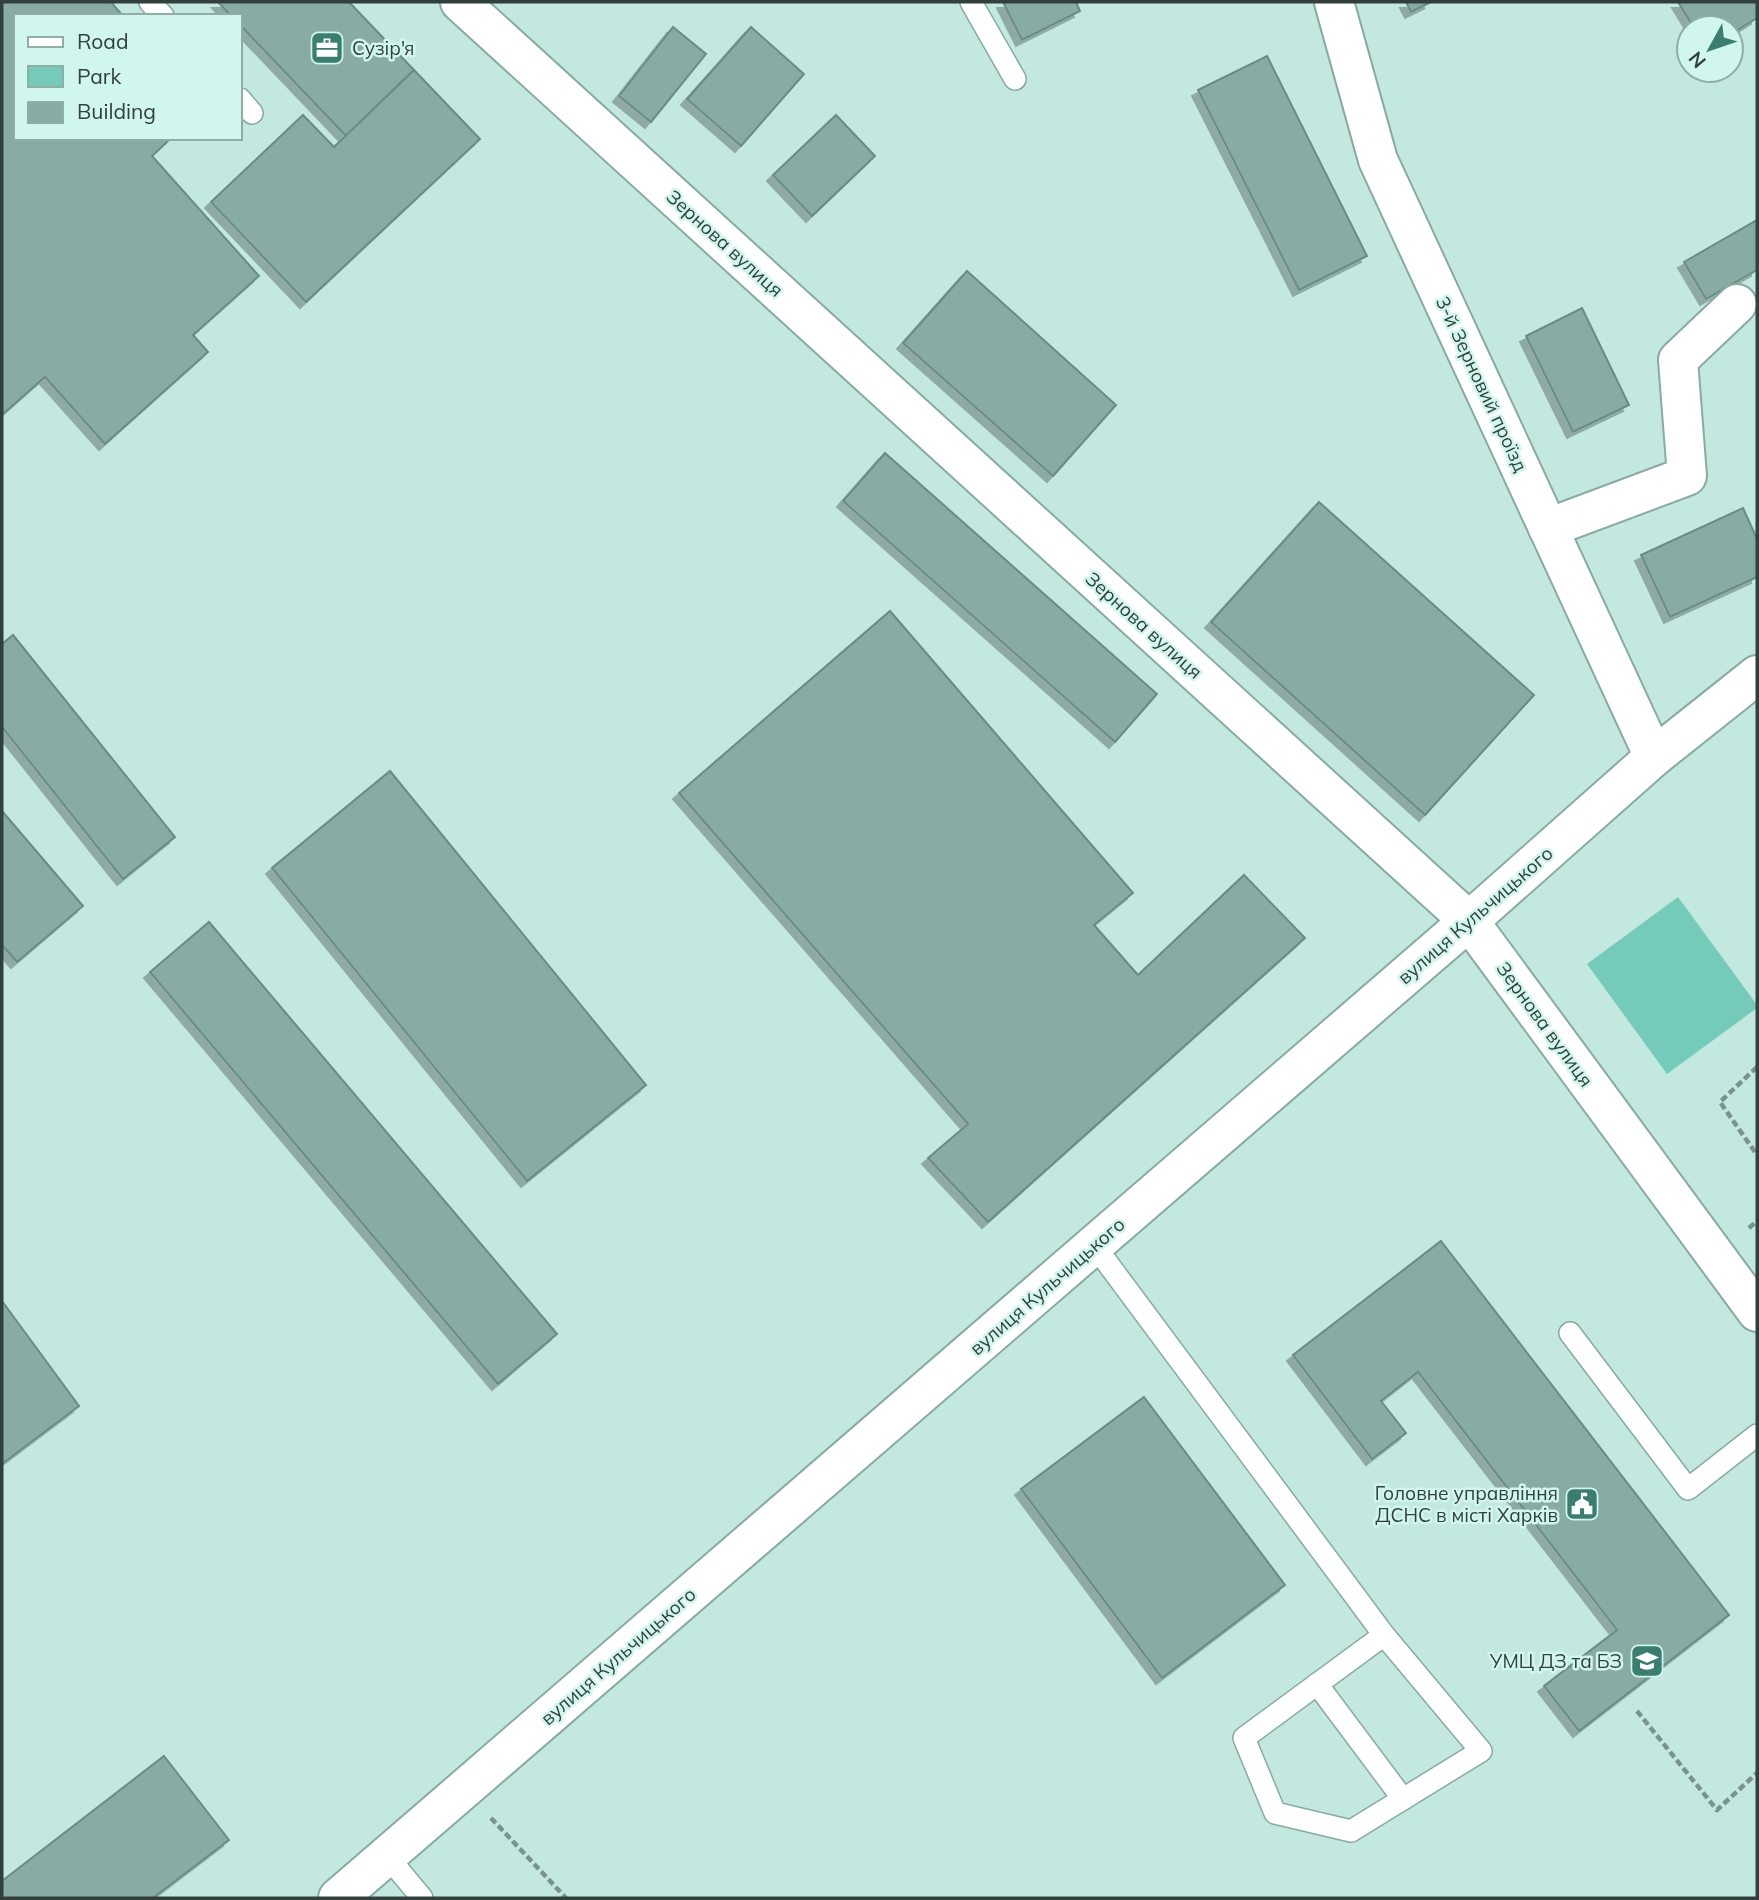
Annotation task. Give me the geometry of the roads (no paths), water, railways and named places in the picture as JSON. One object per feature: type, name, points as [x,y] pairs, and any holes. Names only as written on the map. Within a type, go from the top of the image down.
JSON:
[{"type":"street","name":"Зернова вулиця","points":[[460,2],[1469,921],[1757,1312]]},
{"type":"street","name":"3-й Зерновий проїзд","points":[[1334,2],[1378,160],[1654,757]]},
{"type":"street","points":[[1548,528],[1687,476],[1678,360],[1737,304]]},
{"type":"street","name":"вулиця Кульчицького","points":[[338,1898],[1469,921],[1654,757],[1757,675]]},
{"type":"lane","points":[[971,2],[1015,79]]},
{"type":"lane","points":[[1094,1245],[1384,1634],[1481,1751],[1350,1831],[1275,1813],[1244,1738],[1384,1634]]},
{"type":"lane","points":[[1570,1332],[1688,1489],[1757,1435]]},
{"type":"lane","points":[[1317,1684],[1404,1799]]},
{"type":"lane","points":[[387,1856],[422,1898]]},
{"type":"place","name":"Сузір'я","points":[[327,48]]},
{"type":"place","name":"Головне управління ДСНС в місті Харків","points":[[1582,1504]]},
{"type":"place","name":"УМЦ ДЗ та БЗ","points":[[1647,1661]]}]
